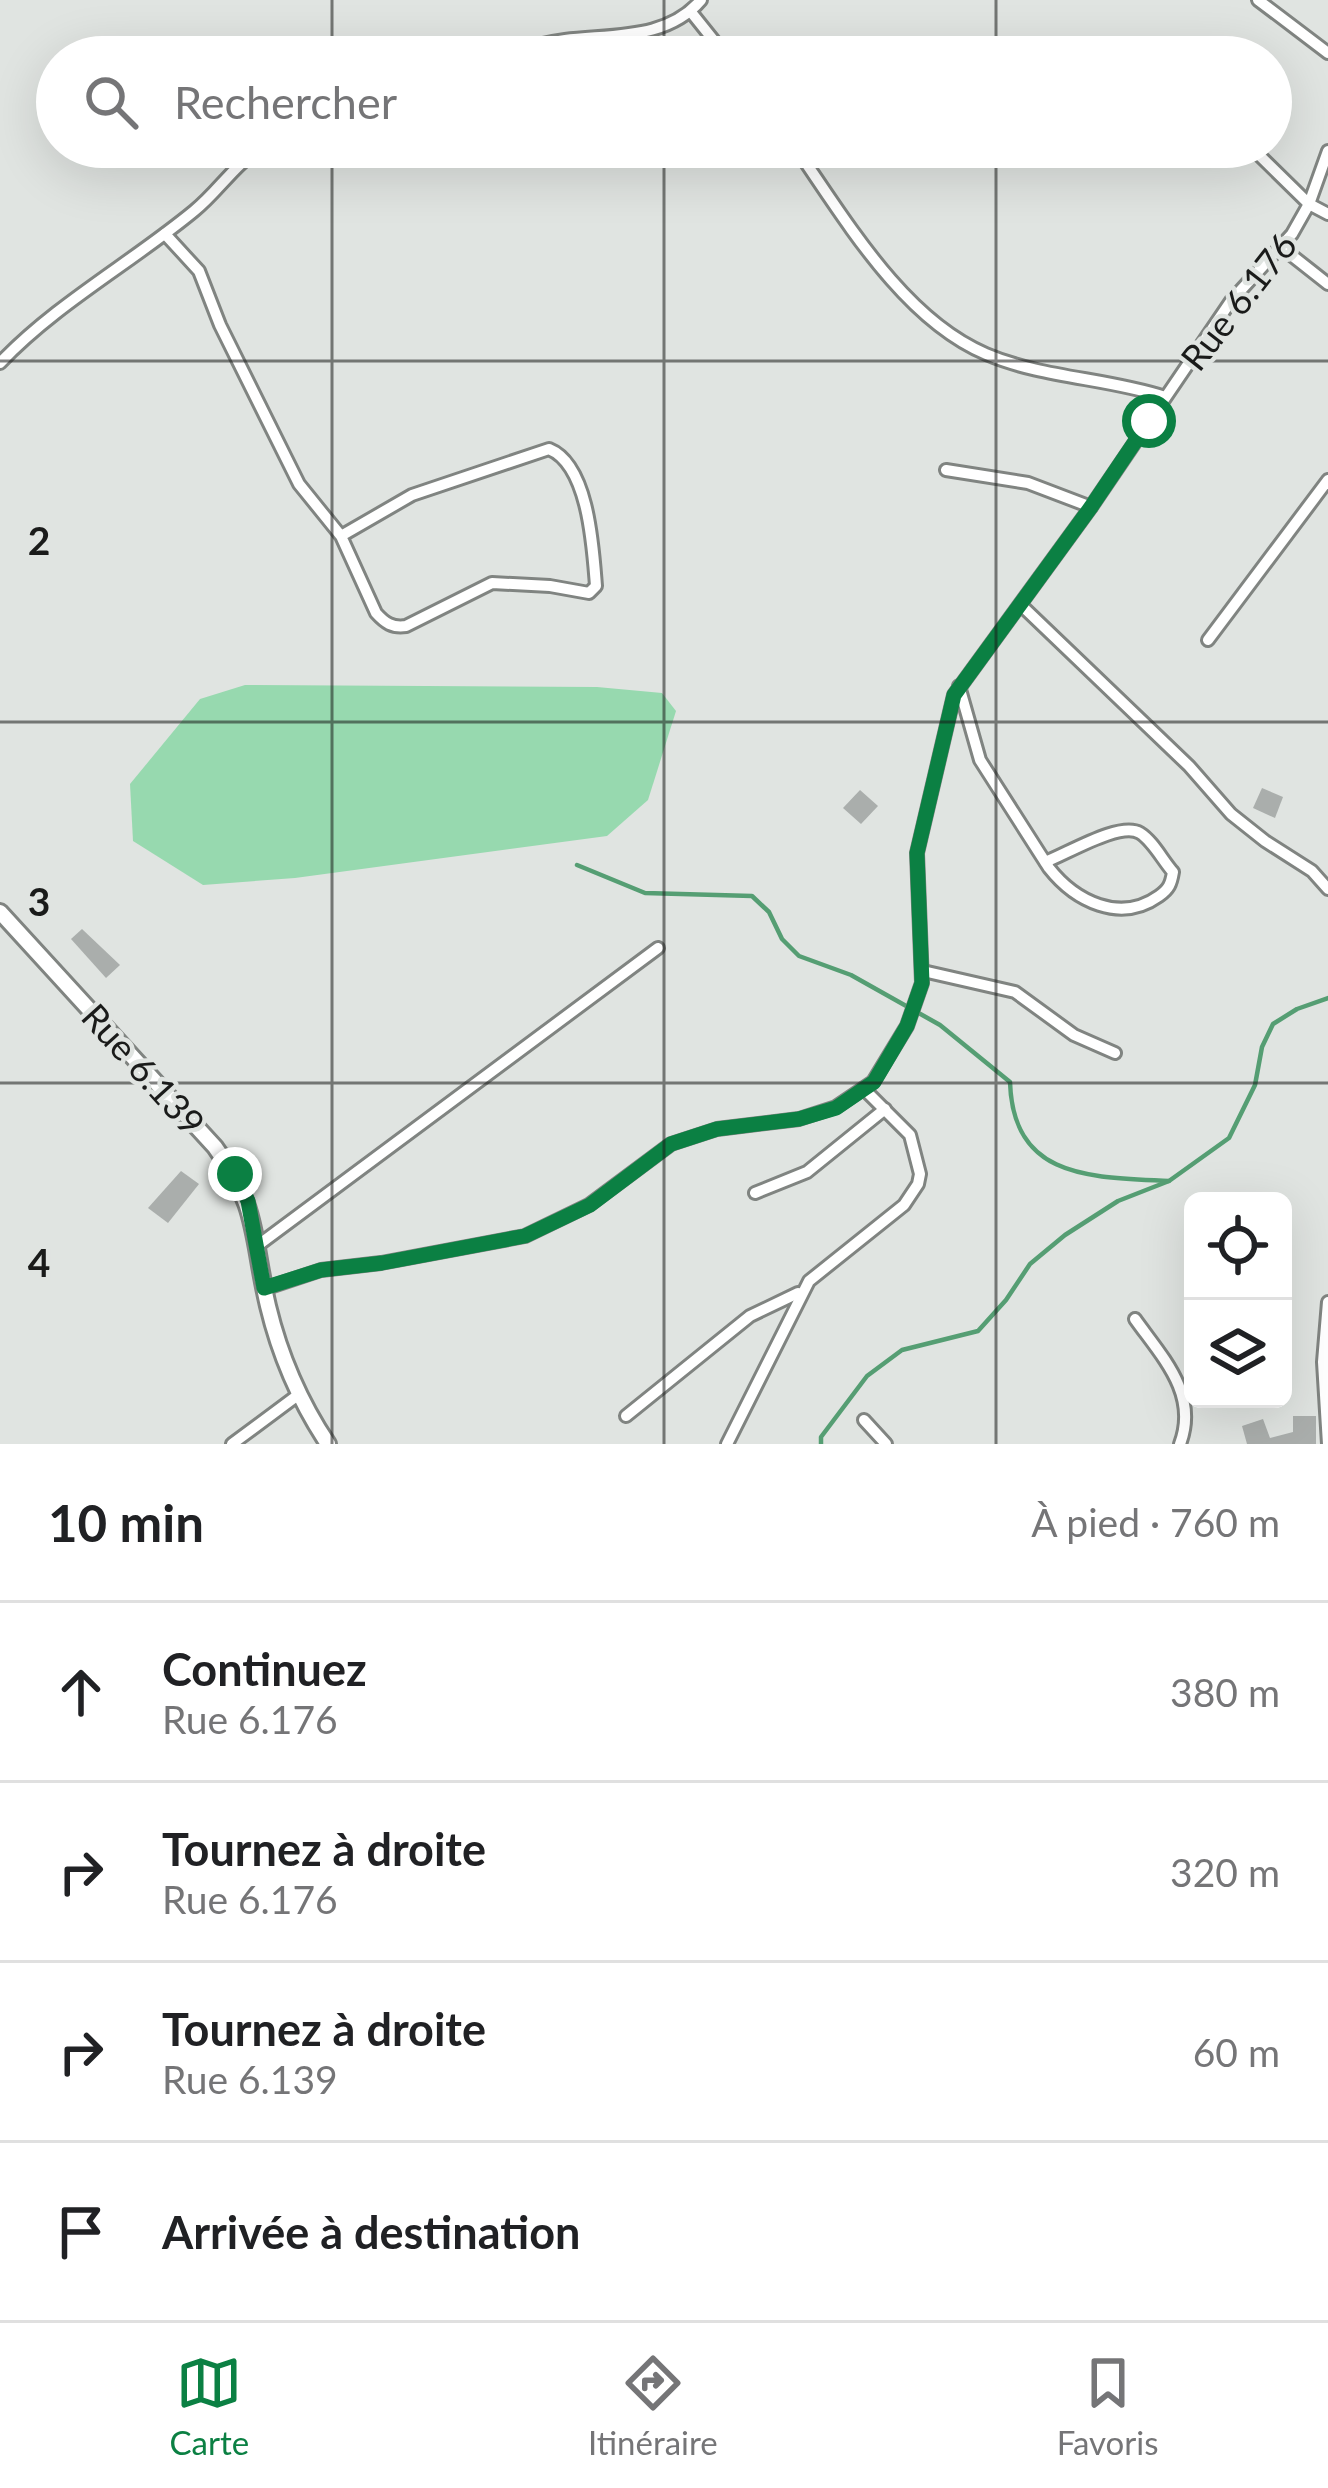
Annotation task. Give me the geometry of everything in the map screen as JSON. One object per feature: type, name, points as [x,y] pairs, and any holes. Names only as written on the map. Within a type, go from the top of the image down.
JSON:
[{"type":"street","points":[[626,36],[674,22],[700,0]]},
{"type":"street","points":[[1258,0],[1328,53]]},
{"type":"street","points":[[691,12],[710,36]]},
{"type":"street","name":"Rue 6.176","points":[[865,1090],[907,1026],[923,971],[917,853],[958,686],[1091,507],[1241,287],[1282,247],[1309,204],[1328,151]]},
{"type":"street","points":[[0,363],[200,207],[234,168]]},
{"type":"street","points":[[811,168],[905,295],[932,322],[986,354],[1165,397]]},
{"type":"street","points":[[1272,168],[1309,204],[1328,214]]},
{"type":"street","points":[[165,234],[199,271],[220,325],[299,484],[341,536],[376,613],[395,627],[492,583],[590,593],[596,586],[591,528],[579,487],[567,462],[549,449],[412,495],[341,536]]},
{"type":"street","points":[[1282,247],[1328,284]]},
{"type":"street","points":[[946,470],[1028,483],[1091,507]]},
{"type":"street","points":[[1208,640],[1328,480]]},
{"type":"street","points":[[1021,605],[1189,766],[1231,814],[1264,842],[1312,871],[1328,889]]},
{"type":"street","points":[[958,686],[980,760],[1045,862],[1073,892],[1112,909],[1148,904],[1172,880],[1173,872],[1142,834],[1134,831],[1116,831],[1045,862]]},
{"type":"street","name":"Rue 6.139","points":[[0,912],[215,1147],[248,1201],[264,1288],[298,1395],[328,1444]]},
{"type":"street","points":[[257,1246],[658,948]]},
{"type":"street","points":[[923,971],[1015,992],[1075,1035],[1115,1053]]},
{"type":"street","points":[[264,1288],[321,1270],[525,1236],[590,1205],[671,1144],[717,1129],[799,1119],[836,1108],[865,1090],[910,1135],[918,1184],[904,1205],[820,1271],[801,1292],[727,1444]]},
{"type":"street","points":[[755,1193],[807,1172],[885,1108]]},
{"type":"street","points":[[626,1417],[750,1316],[801,1292]]},
{"type":"street","points":[[1328,1302],[1324,1362],[1328,1444]]},
{"type":"street","points":[[1135,1319],[1179,1382],[1186,1411],[1180,1444]]},
{"type":"street","points":[[232,1444],[298,1395]]},
{"type":"street","points":[[864,1420],[886,1444]]},
{"type":"green space","points":[[245,685],[597,687],[662,693],[676,711],[648,800],[607,836],[295,878],[203,885],[133,841],[130,784],[200,699]]},
{"type":"building","points":[[1262,788],[1283,797],[1275,818],[1253,808]]},
{"type":"building","points":[[860,790],[878,806],[861,824],[843,808]]},
{"type":"building","points":[[82,929],[120,965],[106,978],[71,939]]},
{"type":"building","points":[[181,1171],[199,1184],[168,1223],[148,1208]]},
{"type":"building","points":[[1293,1416],[1316,1416],[1316,1444],[1247,1444],[1242,1426],[1263,1419],[1270,1438],[1293,1432]]},
{"type":"waterway","points":[[577,865],[645,893],[752,896],[799,956],[851,975],[940,1025],[1010,1082],[1025,1138],[1041,1155],[1086,1174],[1169,1181]]},
{"type":"waterway","points":[[821,1444],[821,1437],[867,1376],[902,1350],[978,1331],[1030,1264],[1065,1235],[1118,1201],[1169,1181],[1229,1138],[1255,1085],[1262,1047],[1273,1024],[1328,998]]},
{"type":"route","points":[[235,1174],[254,1222],[264,1288],[321,1270],[525,1236],[590,1205],[671,1144],[717,1129],[768,1125],[836,1108],[874,1082],[907,1026],[922,983],[917,853],[954,695],[1149,421]]}]
